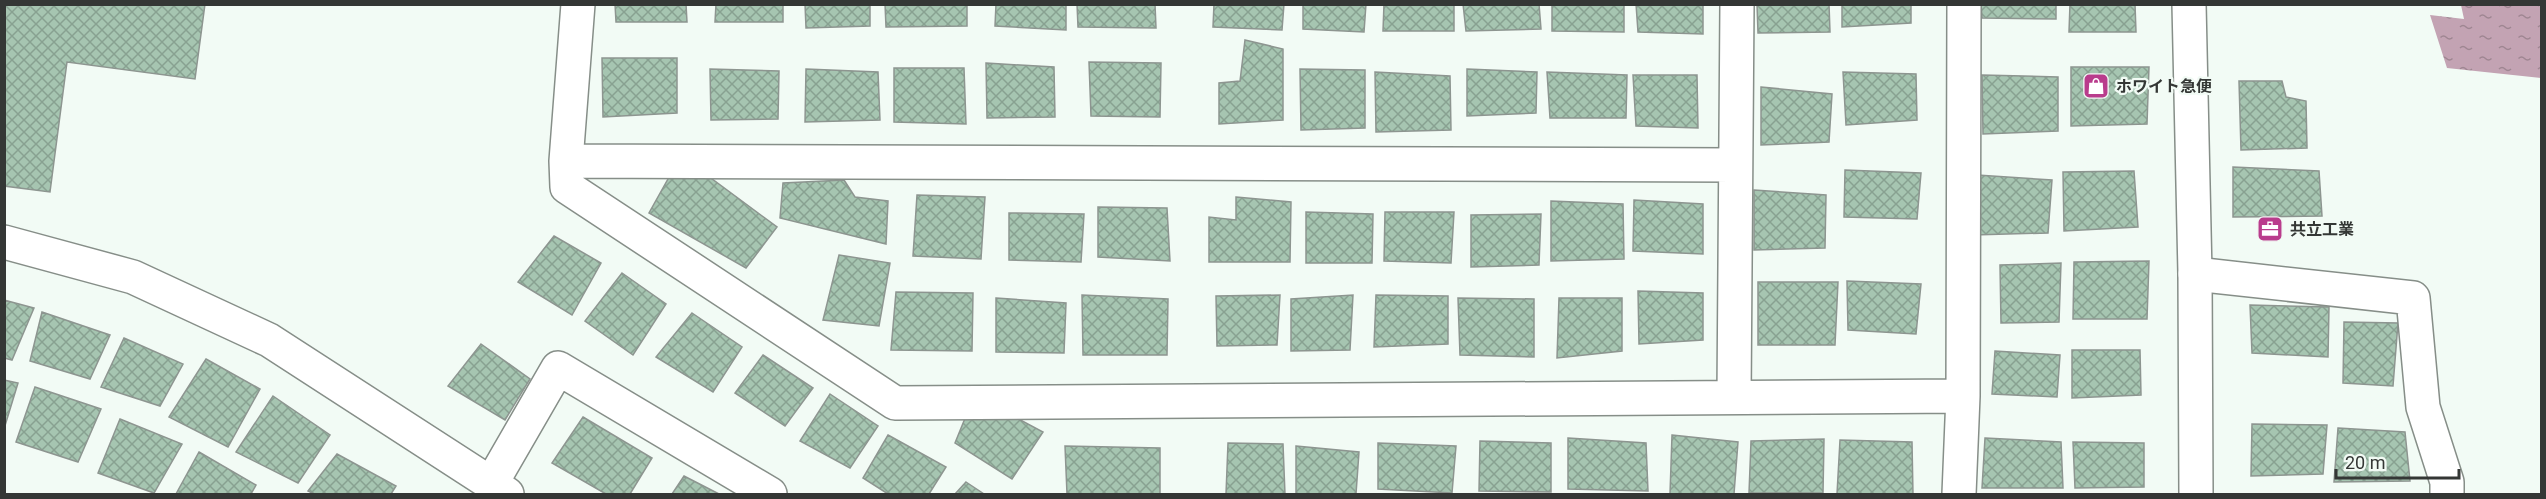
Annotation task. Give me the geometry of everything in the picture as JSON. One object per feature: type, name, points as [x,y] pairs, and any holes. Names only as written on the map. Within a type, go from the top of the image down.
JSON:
[{"type":"street","points":[[578,4],[566,161],[567,187],[895,403],[1963,396]]},
{"type":"street","points":[[1734,397],[1737,4]]},
{"type":"street","points":[[1959,495],[1963,396],[1964,4]]},
{"type":"street","points":[[2189,4],[2195,274],[2196,495]]},
{"type":"street","points":[[566,161],[1736,165]]},
{"type":"street","points":[[4,242],[133,277],[269,340],[499,489],[558,368],[770,495]]},
{"type":"street","points":[[2195,274],[2413,298],[2422,407],[2447,482],[2446,495]]},
{"type":"water","points":[[2461,5],[2541,5],[2541,78],[2447,68],[2430,15],[2464,19]]},
{"type":"building","points":[[4,4],[205,4],[195,79],[67,62],[50,192],[4,186]]},
{"type":"building","points":[[615,4],[686,4],[687,22],[616,22]]},
{"type":"building","points":[[716,4],[783,4],[783,22],[715,22]]},
{"type":"building","points":[[805,4],[870,4],[870,26],[806,28]]},
{"type":"building","points":[[885,4],[967,4],[967,26],[886,27]]},
{"type":"building","points":[[996,4],[1066,4],[1066,30],[995,26]]},
{"type":"building","points":[[1077,4],[1155,4],[1156,28],[1078,27]]},
{"type":"building","points":[[1214,4],[1284,4],[1282,30],[1213,27]]},
{"type":"building","points":[[1303,4],[1366,4],[1364,32],[1303,29]]},
{"type":"building","points":[[1384,4],[1454,4],[1454,31],[1383,31]]},
{"type":"building","points":[[1463,4],[1539,4],[1541,29],[1466,31]]},
{"type":"building","points":[[1552,4],[1624,4],[1624,32],[1552,31]]},
{"type":"building","points":[[1636,4],[1703,4],[1703,34],[1638,32]]},
{"type":"building","points":[[1757,4],[1829,4],[1830,32],[1758,33]]},
{"type":"building","points":[[1842,4],[1911,4],[1911,23],[1842,27]]},
{"type":"building","points":[[1981,4],[2056,4],[2056,19],[1982,18]]},
{"type":"building","points":[[2070,4],[2135,4],[2136,32],[2069,32]]},
{"type":"building","points":[[1245,40],[1283,49],[1283,120],[1219,124],[1219,83],[1240,81]]},
{"type":"building","points":[[602,58],[677,58],[677,113],[603,117]]},
{"type":"building","points":[[1089,62],[1161,63],[1160,117],[1091,116]]},
{"type":"building","points":[[986,63],[1054,67],[1055,117],[987,118]]},
{"type":"building","points":[[2071,67],[2149,67],[2147,124],[2071,126]]},
{"type":"building","points":[[894,68],[964,68],[966,124],[894,122]]},
{"type":"building","points":[[710,69],[779,71],[778,119],[711,120]]},
{"type":"building","points":[[806,69],[878,72],[880,120],[805,122]]},
{"type":"building","points":[[1300,69],[1365,70],[1365,128],[1301,130]]},
{"type":"building","points":[[1467,69],[1537,72],[1536,113],[1467,116]]},
{"type":"building","points":[[1375,72],[1450,76],[1451,130],[1376,132]]},
{"type":"building","points":[[1547,72],[1627,75],[1626,118],[1550,118]]},
{"type":"building","points":[[1843,72],[1916,74],[1917,120],[1846,125]]},
{"type":"building","points":[[1633,75],[1697,75],[1698,128],[1636,126]]},
{"type":"building","points":[[1982,75],[2058,77],[2058,131],[1983,134]]},
{"type":"building","points":[[2239,81],[2282,81],[2286,97],[2306,101],[2307,148],[2241,150]]},
{"type":"building","points":[[1761,87],[1832,94],[1829,142],[1761,145]]},
{"type":"building","points":[[2233,167],[2319,171],[2322,216],[2233,217]]},
{"type":"building","points":[[673,170],[708,176],[777,227],[746,268],[649,213]]},
{"type":"building","points":[[1845,170],[1921,173],[1917,219],[1844,217]]},
{"type":"building","points":[[2134,171],[2138,227],[2064,231],[2063,172]]},
{"type":"building","points":[[1977,175],[2052,180],[2048,233],[1973,235]]},
{"type":"building","points":[[844,180],[855,197],[888,201],[886,244],[780,218],[783,183]]},
{"type":"building","points":[[1754,190],[1826,195],[1825,248],[1754,250]]},
{"type":"building","points":[[917,195],[985,197],[981,259],[913,256]]},
{"type":"building","points":[[1236,197],[1291,202],[1290,262],[1209,262],[1209,217],[1236,220]]},
{"type":"building","points":[[1634,200],[1703,204],[1703,254],[1633,251]]},
{"type":"building","points":[[1551,201],[1623,204],[1624,259],[1551,261]]},
{"type":"building","points":[[1098,207],[1167,208],[1170,261],[1098,257]]},
{"type":"building","points":[[1306,212],[1373,214],[1372,263],[1306,263]]},
{"type":"building","points":[[1385,212],[1454,212],[1451,263],[1384,261]]},
{"type":"building","points":[[1009,213],[1084,214],[1081,262],[1009,260]]},
{"type":"building","points":[[1541,214],[1539,265],[1471,267],[1471,215]]},
{"type":"building","points":[[554,236],[601,263],[572,315],[518,282]]},
{"type":"building","points":[[839,255],[890,263],[879,326],[823,320]]},
{"type":"building","points":[[2149,261],[2147,319],[2073,319],[2074,262]]},
{"type":"building","points":[[2061,263],[2059,322],[2001,323],[2000,265]]},
{"type":"building","points":[[622,273],[666,304],[633,355],[585,321]]},
{"type":"building","points":[[1847,281],[1921,284],[1916,334],[1848,330]]},
{"type":"building","points":[[1758,282],[1838,282],[1835,345],[1758,345]]},
{"type":"building","points":[[1638,291],[1703,293],[1703,340],[1639,344]]},
{"type":"building","points":[[896,292],[973,293],[972,351],[891,350]]},
{"type":"building","points":[[1082,295],[1168,299],[1167,355],[1083,355]]},
{"type":"building","points":[[1280,295],[1277,345],[1217,346],[1216,296]]},
{"type":"building","points":[[1353,295],[1350,350],[1291,351],[1291,299]]},
{"type":"building","points":[[1376,295],[1448,296],[1448,344],[1374,347]]},
{"type":"building","points":[[996,298],[1066,303],[1064,353],[996,352]]},
{"type":"building","points":[[1458,298],[1534,299],[1534,357],[1460,355]]},
{"type":"building","points":[[1559,298],[1622,298],[1622,351],[1557,358]]},
{"type":"building","points":[[4,300],[34,308],[12,360],[4,358]]},
{"type":"building","points":[[2250,305],[2329,307],[2328,357],[2252,353]]},
{"type":"building","points":[[42,312],[110,335],[90,379],[30,361]]},
{"type":"building","points":[[692,313],[742,347],[713,392],[656,357]]},
{"type":"building","points":[[2344,322],[2398,323],[2393,386],[2343,383]]},
{"type":"building","points":[[124,338],[183,364],[160,406],[101,387]]},
{"type":"building","points":[[481,344],[530,379],[505,420],[448,386]]},
{"type":"building","points":[[2072,350],[2140,350],[2141,395],[2072,398]]},
{"type":"building","points":[[1995,351],[2060,355],[2057,397],[1992,394]]},
{"type":"building","points":[[763,355],[813,388],[785,426],[735,393]]},
{"type":"building","points":[[206,359],[260,389],[228,447],[169,417]]},
{"type":"building","points":[[4,380],[18,383],[4,429]]},
{"type":"building","points":[[35,387],[101,409],[78,462],[16,442]]},
{"type":"building","points":[[830,394],[878,426],[850,468],[800,441]]},
{"type":"building","points":[[273,396],[330,435],[298,483],[236,452]]},
{"type":"building","points":[[1000,409],[1043,432],[1012,479],[955,443],[968,411]]},
{"type":"building","points":[[583,417],[652,458],[630,494],[606,494],[552,463]]},
{"type":"building","points":[[120,419],[182,444],[154,493],[98,473]]},
{"type":"building","points":[[2252,424],[2327,425],[2323,474],[2251,476]]},
{"type":"building","points":[[2338,428],[2405,432],[2410,481],[2334,482]]},
{"type":"building","points":[[888,435],[946,467],[929,494],[888,494],[863,478]]},
{"type":"building","points":[[1672,435],[1738,442],[1734,494],[1670,494]]},
{"type":"building","points":[[1568,438],[1646,443],[1648,491],[1568,489]]},
{"type":"building","points":[[1985,438],[2061,442],[2063,488],[1982,488]]},
{"type":"building","points":[[1824,439],[1823,493],[1749,493],[1751,441]]},
{"type":"building","points":[[1840,440],[1912,442],[1913,494],[1837,494]]},
{"type":"building","points":[[1480,441],[1551,443],[1551,492],[1479,491]]},
{"type":"building","points":[[2073,442],[2144,443],[2144,487],[2075,488]]},
{"type":"building","points":[[1228,443],[1283,444],[1285,494],[1226,494]]},
{"type":"building","points":[[1378,443],[1456,446],[1452,493],[1378,489]]},
{"type":"building","points":[[1065,446],[1160,448],[1160,494],[1067,494]]},
{"type":"building","points":[[1296,446],[1359,452],[1356,494],[1296,494]]},
{"type":"building","points":[[199,452],[256,485],[251,494],[176,494]]},
{"type":"building","points":[[337,454],[396,486],[391,494],[314,494],[308,491]]},
{"type":"building","points":[[684,476],[719,494],[672,494]]},
{"type":"building","points":[[966,482],[984,494],[955,494]]},
{"type":"place","name":"ホワイト急便","points":[[2096,86]]},
{"type":"place","name":"共立工業","points":[[2270,229]]}]
